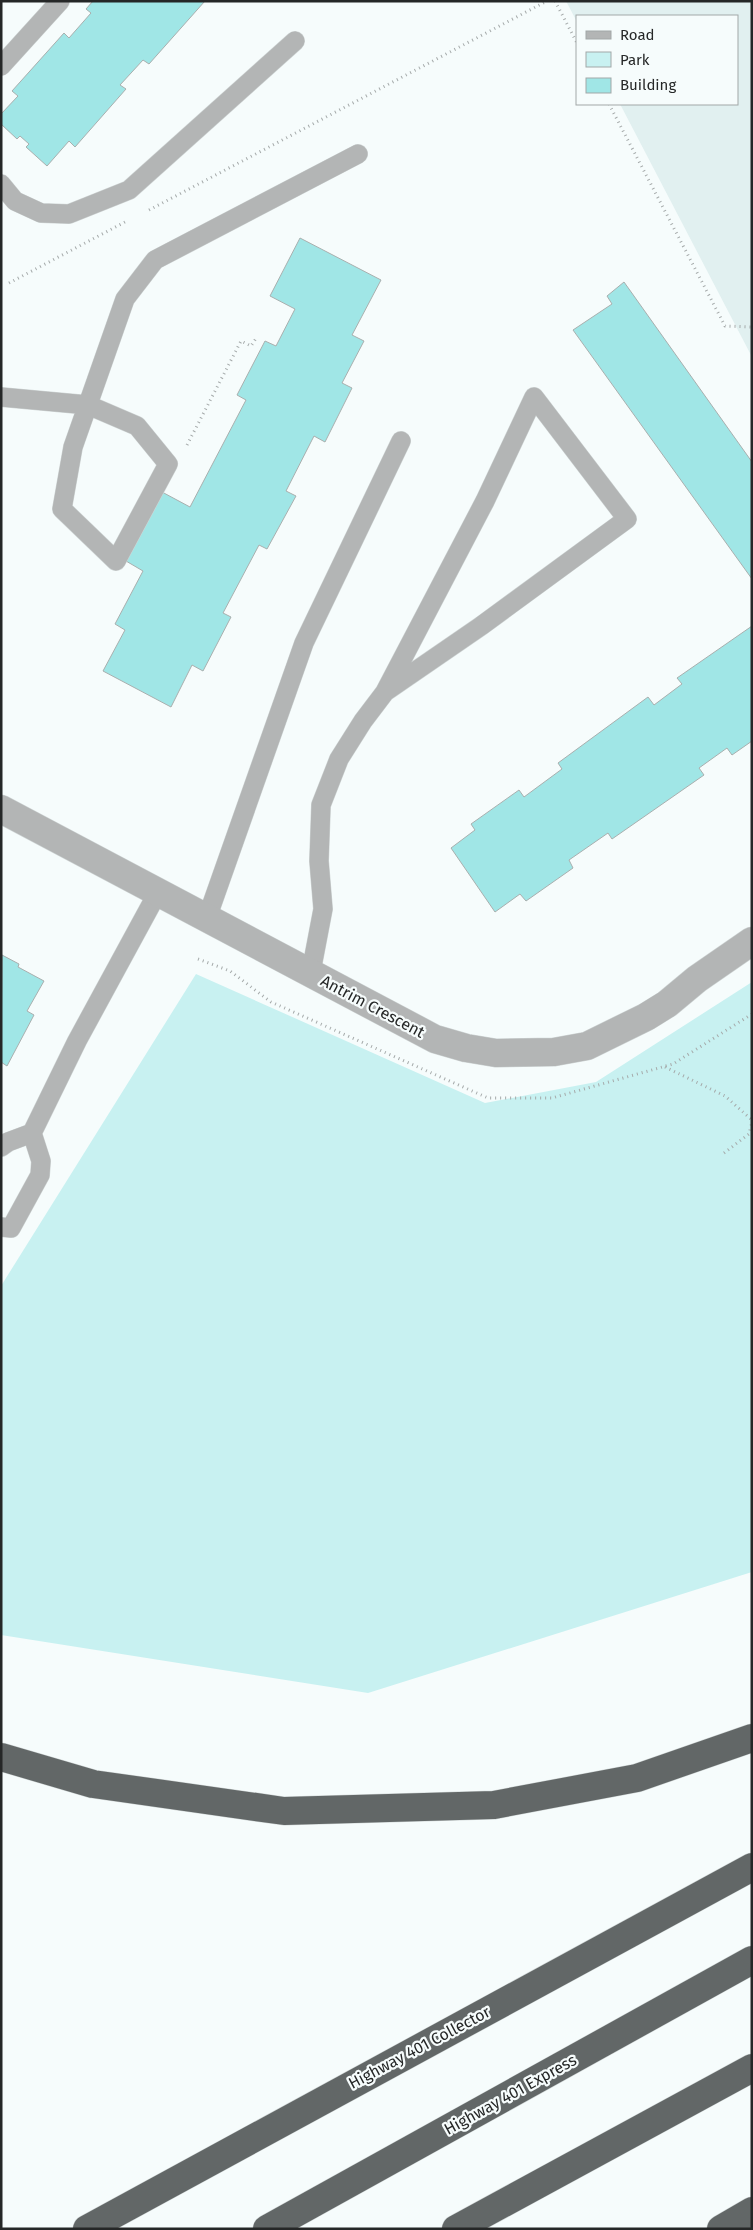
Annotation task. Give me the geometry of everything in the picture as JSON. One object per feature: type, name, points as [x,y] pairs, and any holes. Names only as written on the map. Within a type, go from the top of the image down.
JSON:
[{"type":"highway","points":[[1,1757],[93,1784],[284,1811],[494,1805],[637,1778],[752,1738]]},
{"type":"highway","name":"Highway 401 Collector","points":[[87,2229],[752,1867]]},
{"type":"highway","name":"Highway 401 Express","points":[[267,2229],[752,1960]]},
{"type":"highway","points":[[456,2229],[752,2068]]},
{"type":"highway","points":[[721,2229],[752,2211]]},
{"type":"street","name":"Antrim Crescent","points":[[1,809],[435,1039],[466,1048],[496,1053],[554,1052],[587,1046],[646,1017],[667,1004],[697,979],[752,940]]},
{"type":"lane","points":[[1,66],[60,1]]},
{"type":"lane","points":[[1,184],[14,201],[41,213],[69,214],[129,190],[295,42]]},
{"type":"lane","points":[[1,397],[88,405],[137,426],[168,464],[116,561],[62,509],[73,447],[88,405],[125,299],[155,260],[358,154]]},
{"type":"lane","points":[[311,972],[323,909],[319,861],[320,805],[339,759],[385,692],[485,501],[534,397],[627,520],[481,626],[385,692]]},
{"type":"lane","points":[[207,918],[304,642],[401,440]]},
{"type":"lane","points":[[1,1147],[8,1142],[32,1133],[77,1041],[158,892]]},
{"type":"lane","points":[[1,1227],[11,1228],[40,1175],[41,1161],[32,1133]]},
{"type":"path","points":[[141,214],[547,1]]},
{"type":"path","points":[[555,1],[576,41]]},
{"type":"path","points":[[610,105],[725,326],[752,327]]},
{"type":"path","points":[[9,283],[132,218]]},
{"type":"path","points":[[664,1067],[725,1096],[752,1121],[748,1134],[724,1152]]},
{"type":"shaded area","points":[[566,1],[752,1],[752,357],[621,105],[738,105],[738,15],[576,15],[576,20]]},
{"type":"green space","points":[[196,974],[485,1103],[596,1082],[752,982],[752,1572],[368,1693],[1,1635],[1,1286]]},
{"type":"building","points":[[93,1],[205,1],[149,64],[143,60],[120,85],[126,89],[75,147],[69,141],[47,166],[26,147],[29,144],[20,136],[17,139],[1,124],[1,114],[18,96],[12,91],[64,33],[69,38],[91,13],[86,9]]},
{"type":"building","points":[[300,238],[381,280],[352,335],[364,341],[342,383],[352,388],[325,442],[314,436],[286,491],[296,496],[267,549],[259,545],[223,613],[231,617],[203,671],[192,665],[171,707],[103,671],[125,630],[115,624],[143,571],[126,561],[162,492],[190,507],[246,400],[237,395],[265,341],[276,346],[295,309],[270,296]]},
{"type":"building","points":[[624,282],[752,462],[752,579],[573,330],[612,304],[607,296]]},
{"type":"building","points":[[752,626],[752,741],[732,755],[727,748],[699,768],[704,775],[612,839],[608,833],[569,860],[573,868],[526,901],[520,894],[495,912],[451,848],[475,830],[471,824],[519,790],[524,797],[562,769],[558,763],[648,697],[654,705],[682,684],[677,678]]},
{"type":"building","points":[[2,955],[19,964],[18,967],[44,981],[27,1011],[34,1015],[7,1066],[1,1062]]}]
